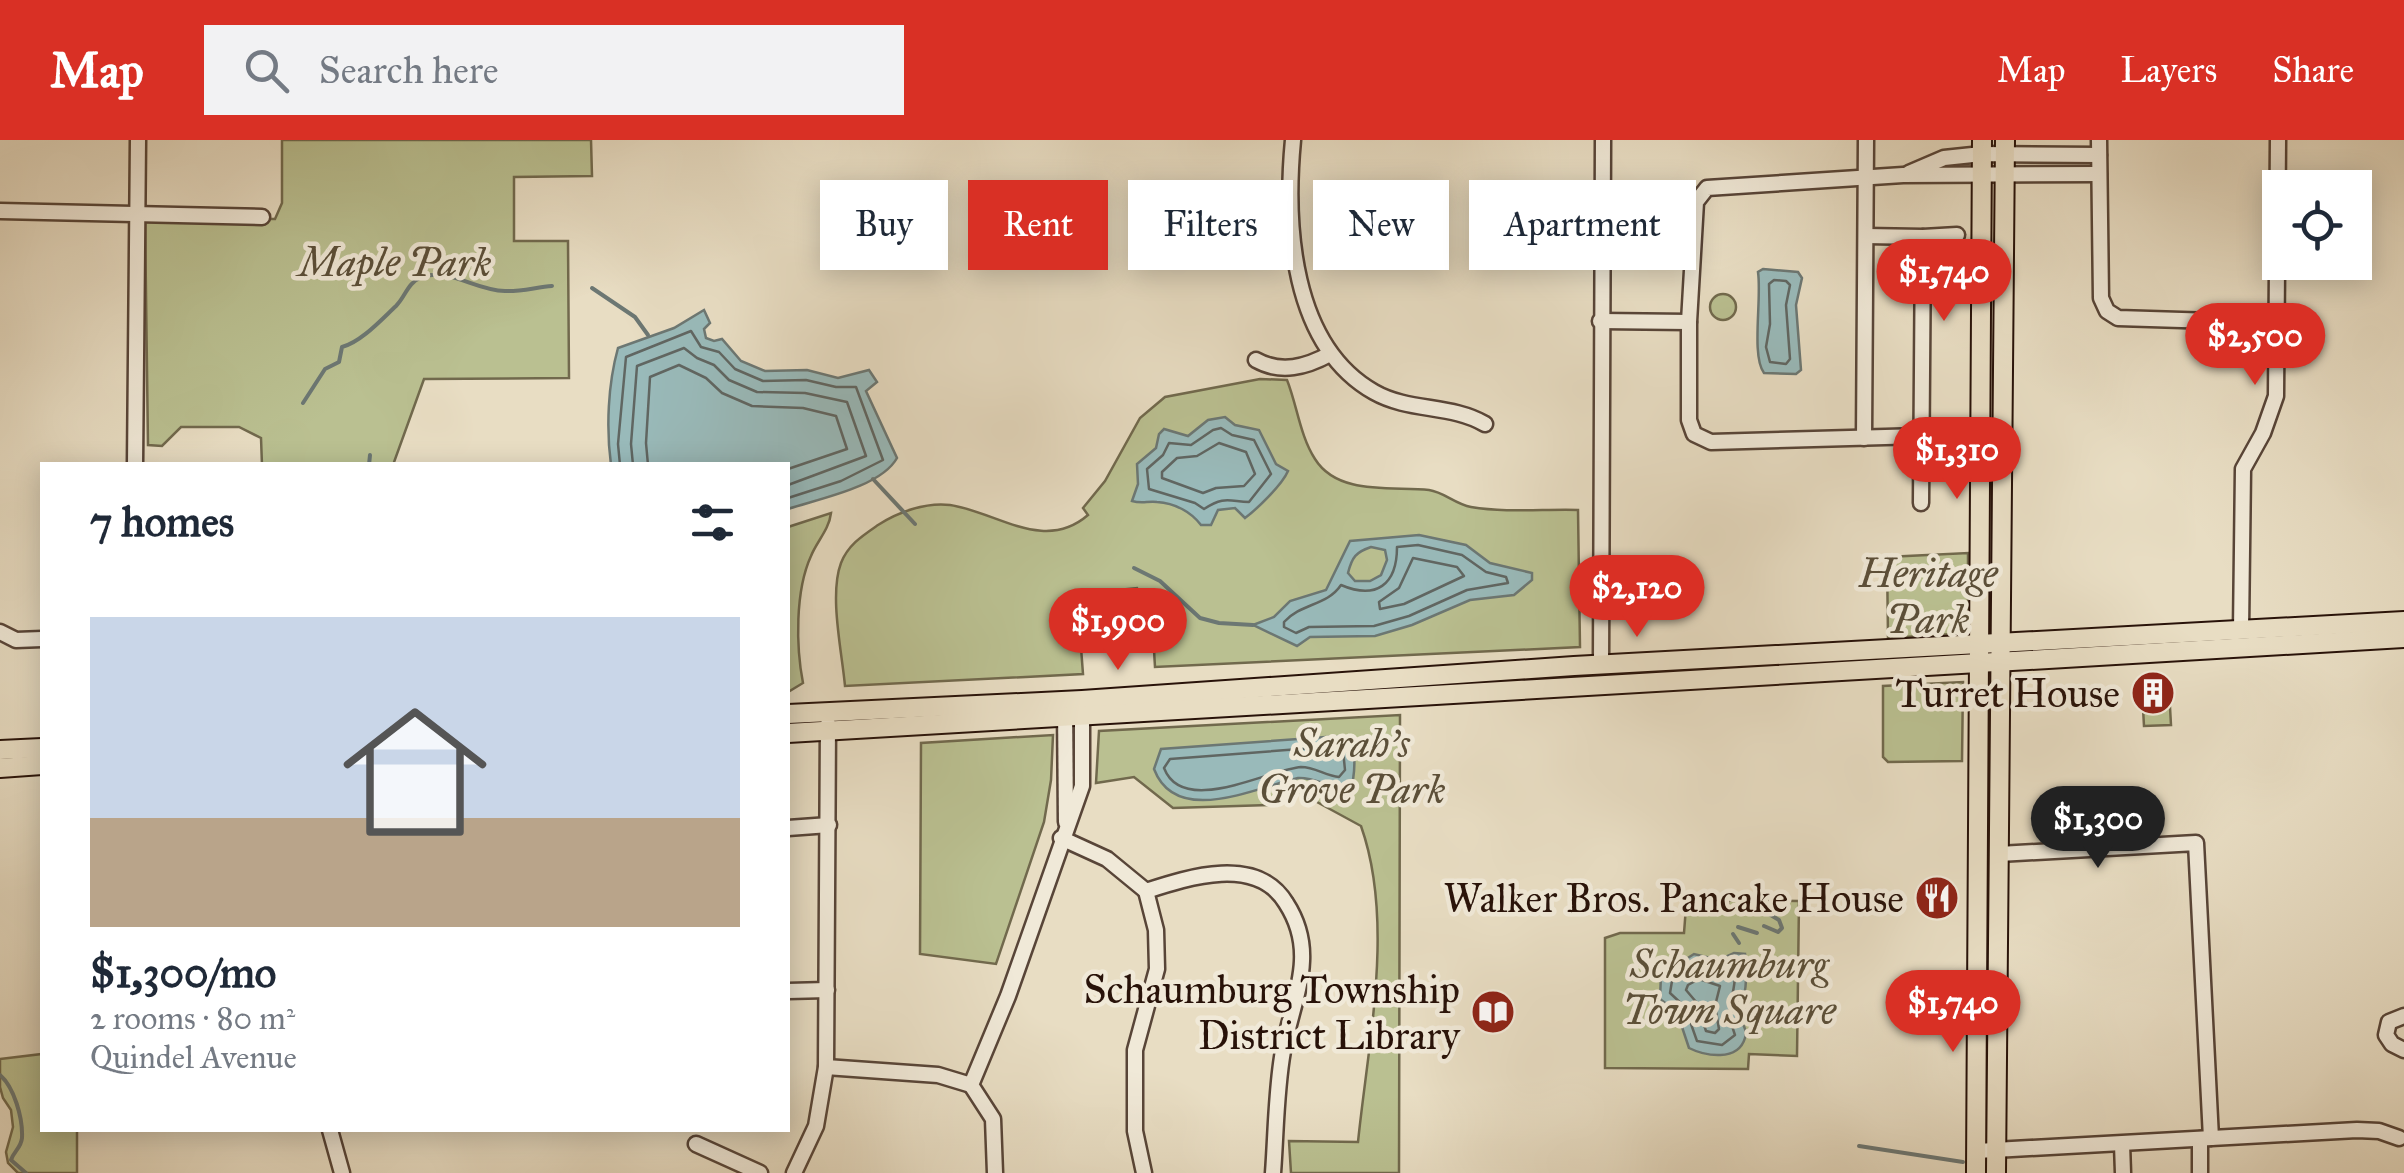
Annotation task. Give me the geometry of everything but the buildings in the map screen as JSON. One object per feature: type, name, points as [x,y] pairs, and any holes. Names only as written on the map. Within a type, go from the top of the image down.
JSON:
[{"type":"main road","points":[[1976,1173],[1982,147]]},
{"type":"main road","points":[[1996,1173],[2005,147]]},
{"type":"main road","points":[[2000,653],[2242,630],[2404,621]]},
{"type":"main road","points":[[1074,709],[1600,665],[2404,638]]},
{"type":"main road","points":[[790,732],[828,722],[1600,683],[1979,654]]},
{"type":"main road","points":[[790,714],[828,722]]},
{"type":"main road","points":[[0,750],[40,748]]},
{"type":"main road","points":[[0,768],[40,765]]},
{"type":"street","points":[[135,462],[138,140]]},
{"type":"street","points":[[1293,140],[1290,195],[1298,268],[1307,304],[1330,354],[1374,392],[1396,402],[1460,413],[1485,424]]},
{"type":"street","points":[[1600,665],[1603,140]]},
{"type":"street","points":[[1864,438],[1866,140]]},
{"type":"street","points":[[2242,630],[2243,469],[2263,433],[2276,396],[2278,140]]},
{"type":"street","points":[[1903,175],[1982,147],[2099,147],[2101,298],[2107,311],[2118,318],[2277,323]]},
{"type":"street","points":[[1921,436],[1711,442],[1700,439],[1690,427],[1689,322],[1696,202],[1707,188],[1903,175],[2099,174]]},
{"type":"street","points":[[0,210],[262,217]]},
{"type":"street","points":[[1866,236],[1957,235]]},
{"type":"street","points":[[1921,504],[1923,236]]},
{"type":"street","points":[[1600,321],[1689,322]]},
{"type":"street","points":[[1256,360],[1283,368],[1314,362],[1330,354]]},
{"type":"street","points":[[0,632],[16,640],[40,640]]},
{"type":"street","points":[[971,1085],[1008,996],[1066,822],[1074,709]]},
{"type":"street","points":[[794,1173],[816,1126],[826,1067],[828,722]]},
{"type":"street","points":[[790,828],[829,825]]},
{"type":"street","points":[[1061,838],[1107,859],[1146,891],[1156,930],[1157,970],[1135,1050],[1135,1132],[1144,1173]]},
{"type":"street","points":[[1999,854],[2196,843],[2205,1139],[2200,1173]]},
{"type":"street","points":[[1146,891],[1193,876],[1235,874],[1261,878],[1279,891],[1297,920],[1302,961],[1282,1054],[1273,1173]]},
{"type":"street","points":[[790,991],[828,990]]},
{"type":"street","points":[[2404,1016],[2389,1022],[2386,1035],[2392,1044],[2404,1050]]},
{"type":"street","points":[[826,1067],[938,1074],[971,1085],[993,1119],[995,1173]]},
{"type":"street","points":[[1977,1151],[2357,1130],[2402,1137]]},
{"type":"street","points":[[331,1132],[342,1173]]},
{"type":"street","points":[[696,1144],[760,1173]]},
{"type":"street","points":[[2122,1144],[2123,1173]]},
{"type":"green space","name":"Maple Park","points":[[282,140],[591,140],[592,176],[514,177],[514,241],[568,241],[569,378],[424,379],[394,462],[262,462],[261,438],[239,427],[181,427],[162,446],[148,445],[145,218],[275,219],[282,203]]},
{"type":"green space","points":[[1723,294],[1732,298],[1736,307],[1732,316],[1723,320],[1714,316],[1710,307],[1714,298]]},
{"type":"green space","points":[[1260,379],[1287,380],[1310,450],[1325,471],[1337,479],[1367,487],[1429,490],[1484,509],[1578,510],[1580,647],[1155,667],[1152,616],[1137,588],[1077,594],[1083,674],[845,686],[836,607],[838,576],[847,551],[866,533],[903,512],[941,504],[1037,530],[1071,526],[1088,515],[1083,508],[1105,481],[1140,418],[1165,397]]},
{"type":"green space","points":[[831,513],[802,586],[798,636],[803,683],[790,691],[790,526]]},
{"type":"green space","name":"Heritage Park","points":[[1968,553],[1968,621],[1962,631],[1888,638],[1887,557]]},
{"type":"green space","points":[[1963,682],[1962,761],[1888,762],[1883,757],[1883,686]]},
{"type":"green space","points":[[2170,707],[2171,725],[2144,726],[2143,708]]},
{"type":"green space","name":"Sarah's Grove Park","points":[[1400,715],[1399,1173],[1291,1173],[1289,1141],[1358,1142],[1378,942],[1371,863],[1361,826],[1293,789],[1283,791],[1269,805],[1173,808],[1134,777],[1096,783],[1099,731]]},
{"type":"green space","points":[[1053,735],[1044,822],[996,964],[920,954],[921,743]]},
{"type":"green space","name":"Schaumburg Town Square","points":[[1729,900],[1799,901],[1797,1056],[1749,1054],[1748,1069],[1605,1068],[1605,938],[1620,933],[1684,933],[1686,907],[1728,907]]},
{"type":"green space","points":[[40,1054],[40,1132],[77,1132],[77,1173],[18,1173],[8,1163],[6,1152],[13,1127],[11,1110],[0,1087],[0,1059]]},
{"type":"water","points":[[1758,272],[1798,272],[1802,278],[1796,305],[1801,370],[1796,374],[1764,373],[1760,365]]},
{"type":"water","points":[[704,310],[710,323],[704,329],[706,338],[722,339],[741,361],[765,371],[807,370],[838,378],[869,370],[877,382],[866,391],[897,458],[889,468],[863,484],[790,508],[790,462],[611,462],[609,406],[618,348],[674,328]]},
{"type":"water","points":[[1225,417],[1235,425],[1259,430],[1276,464],[1288,471],[1256,509],[1245,518],[1235,508],[1218,510],[1211,525],[1201,525],[1176,506],[1132,501],[1138,484],[1137,464],[1156,448],[1164,429],[1188,436],[1208,420]]},
{"type":"water","points":[[1419,535],[1466,545],[1490,563],[1532,573],[1532,580],[1514,595],[1470,600],[1375,636],[1310,637],[1297,646],[1253,625],[1274,617],[1290,601],[1326,590],[1350,541]],"holes":[[[1371,547],[1385,550],[1387,560],[1381,575],[1370,581],[1355,581],[1348,573],[1353,559],[1362,551]]]},
{"type":"water","points":[[1349,738],[1354,759],[1353,780],[1342,788],[1298,778],[1239,795],[1198,800],[1180,796],[1165,786],[1154,769],[1161,749]]},
{"type":"water","points":[[1734,953],[1745,954],[1745,990],[1737,1008],[1745,1038],[1736,1051],[1728,1054],[1712,1055],[1689,1048],[1677,1012],[1660,999],[1661,975],[1694,954],[1719,960]]},
{"type":"waterway","points":[[303,403],[325,369],[339,362],[342,347],[371,330],[422,277],[443,275],[505,291],[552,286]]},
{"type":"waterway","points":[[592,288],[635,317],[648,335]]},
{"type":"waterway","points":[[369,462],[370,455]]},
{"type":"waterway","points":[[873,479],[915,524]]},
{"type":"waterway","points":[[1134,568],[1160,581],[1200,618],[1253,625]]},
{"type":"waterway","points":[[1764,926],[1778,932],[1782,928],[1779,920],[1769,914]]},
{"type":"waterway","points":[[1738,927],[1757,933]]},
{"type":"waterway","points":[[1733,934],[1739,943]]},
{"type":"waterway","points":[[0,1075],[13,1095],[21,1121],[21,1141],[11,1160],[26,1173]]},
{"type":"waterway","points":[[1859,1146],[1963,1162]]},
{"type":"place","name":"Turret House","points":[[2153,693]]},
{"type":"place","name":"Walker Bros. Pancake House","points":[[1937,898]]},
{"type":"place","name":"Schaumburg Township District Library","points":[[1493,1012]]}]
